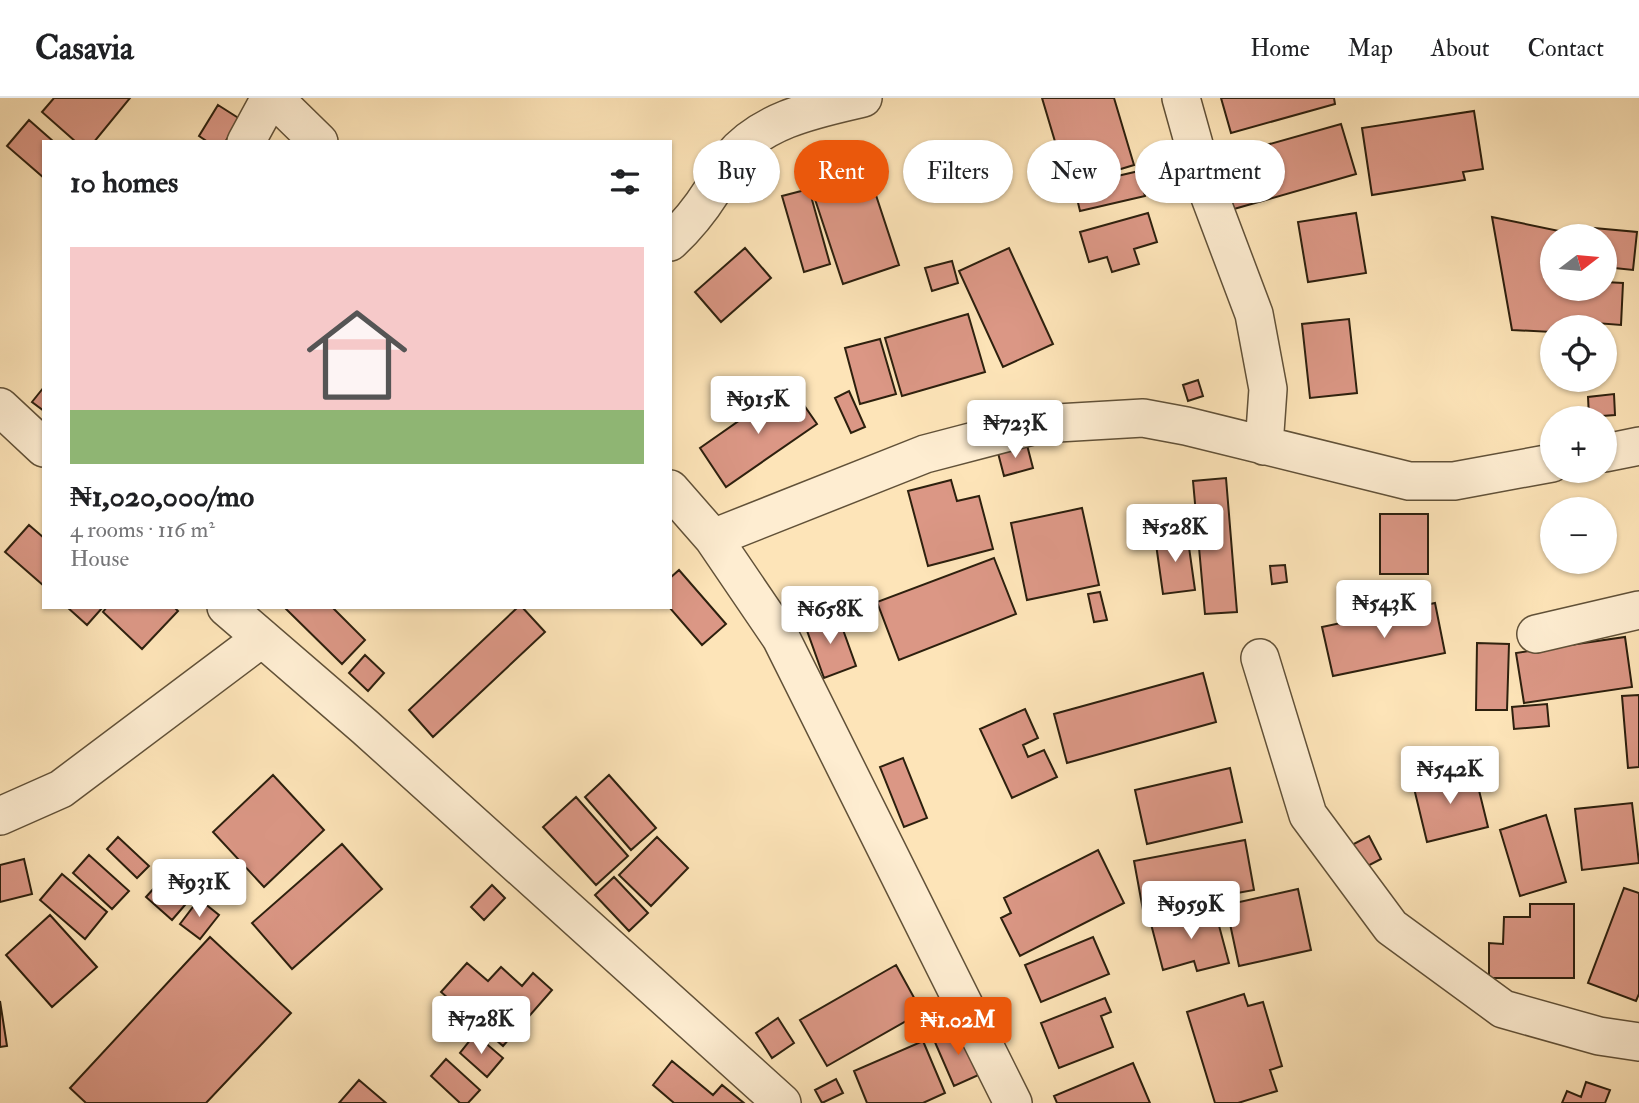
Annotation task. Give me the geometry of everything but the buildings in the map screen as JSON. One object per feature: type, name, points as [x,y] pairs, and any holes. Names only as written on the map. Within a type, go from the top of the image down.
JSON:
[{"type":"street","points":[[247,140],[272,98],[317,140]]},
{"type":"street","points":[[672,240],[712,191],[731,159],[753,138],[786,119],[818,108],[863,98]]},
{"type":"street","points":[[1181,98],[1205,184],[1254,314],[1268,389],[1264,446]]},
{"type":"street","points":[[0,407],[42,446]]},
{"type":"street","points":[[713,538],[925,454],[1040,424],[1143,418],[1409,481],[1454,481],[1540,465]]},
{"type":"street","points":[[1617,451],[1639,446]]},
{"type":"street","points":[[672,491],[713,538],[781,639],[1013,1103]]},
{"type":"street","points":[[228,609],[386,746],[782,1103]]},
{"type":"street","points":[[1535,634],[1639,610]]},
{"type":"street","points":[[0,816],[61,789],[262,638]]},
{"type":"street","points":[[1260,658],[1308,815],[1391,927],[1503,1009],[1599,1036],[1639,1042]]}]
